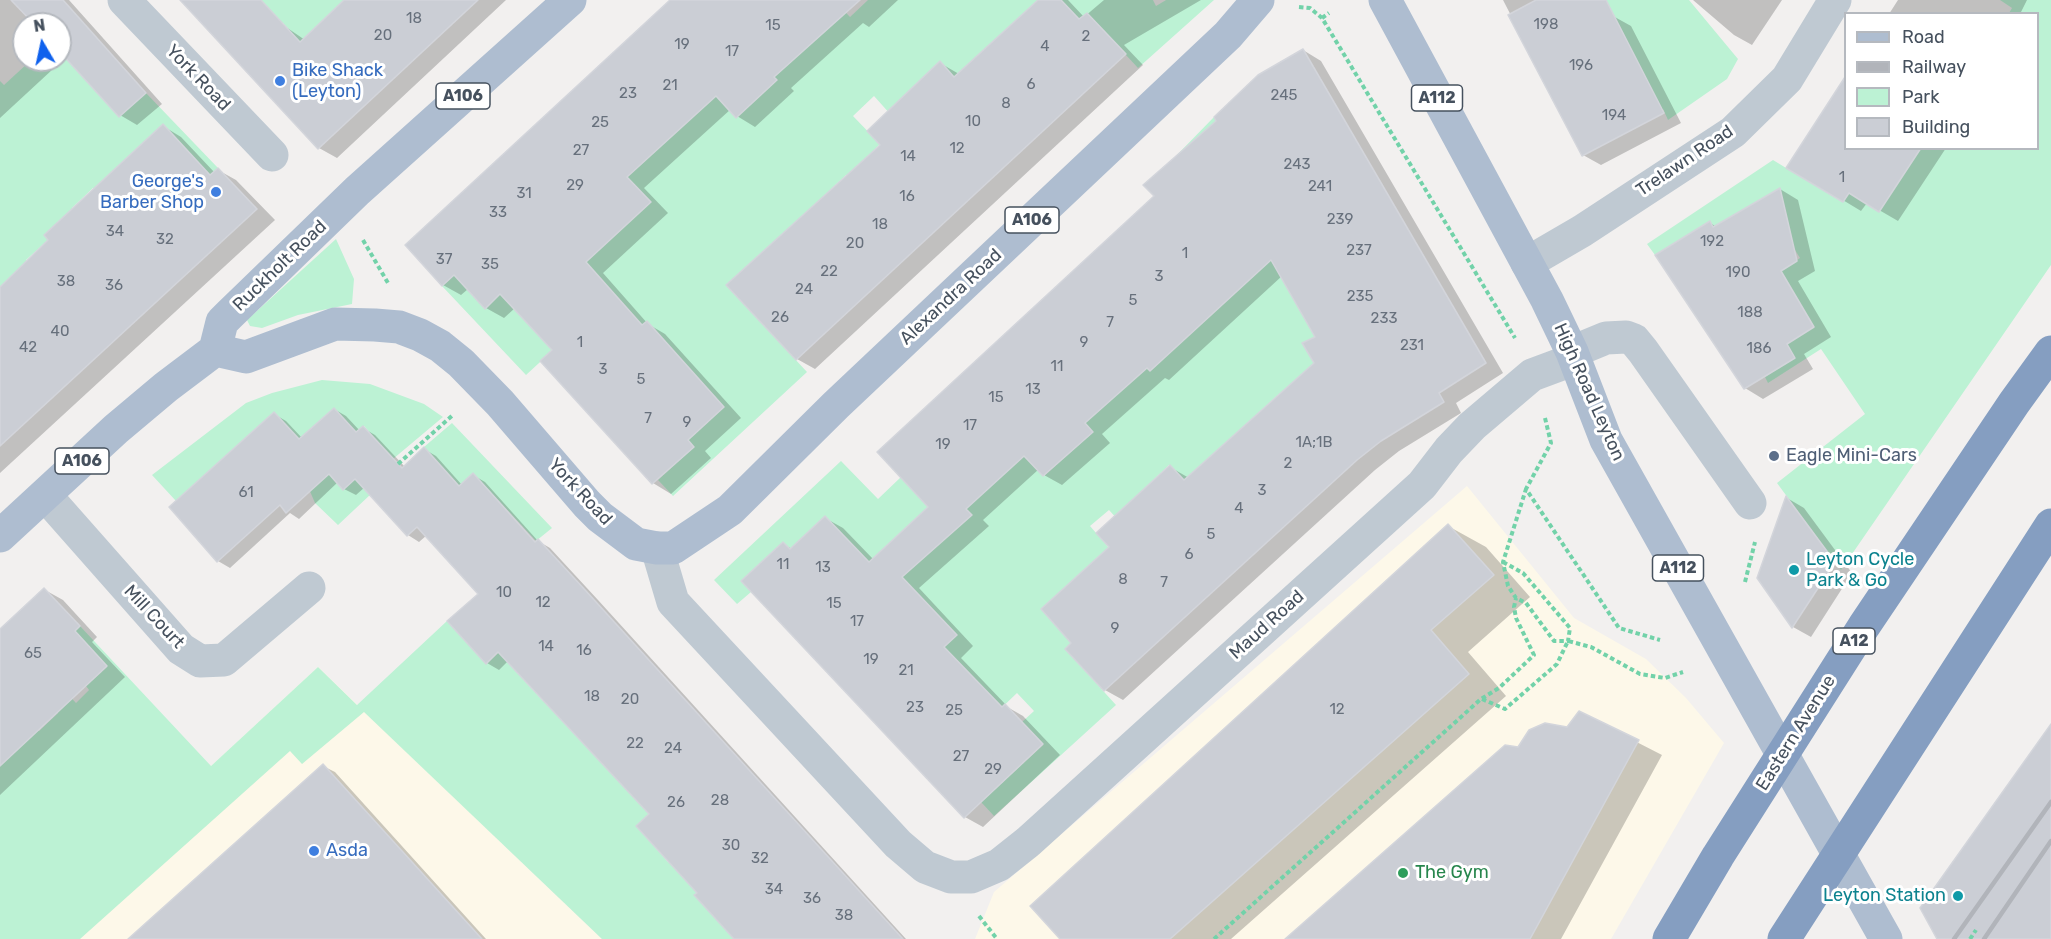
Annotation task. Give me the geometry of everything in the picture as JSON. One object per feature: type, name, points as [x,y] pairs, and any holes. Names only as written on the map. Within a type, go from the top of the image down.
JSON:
[{"type":"highway","name":"Eastern Avenue","points":[[1669,939],[1718,856],[1864,626],[2007,412],[2051,352]]},
{"type":"highway","points":[[1784,939],[2051,525]]},
{"type":"main road","name":"Ruckholt Road","points":[[215,350],[222,322],[229,315],[357,191],[570,0]]},
{"type":"main road","name":"Alexandra Road","points":[[657,548],[679,546],[730,510],[836,405],[1228,35],[1258,0]]},
{"type":"main road","name":"High Road Leyton","points":[[1385,0],[1527,263],[1573,356],[1606,440],[1886,939]]},
{"type":"main road","name":"York Road","points":[[215,350],[246,357],[335,324],[399,327],[420,335],[440,346],[494,397],[600,517],[636,544],[657,548]]},
{"type":"main road","name":"A106","points":[[0,536],[124,422],[215,350]]},
{"type":"street","name":"York Road","points":[[124,0],[272,155]]},
{"type":"street","name":"Trelawn Road","points":[[1527,263],[1582,231],[1733,132],[1787,79],[1835,0]]},
{"type":"street","name":"Maud Road","points":[[657,548],[673,602],[898,844],[925,867],[951,877],[971,877],[999,865],[1028,842],[1422,485],[1449,450],[1472,426],[1532,375],[1606,338],[1626,337],[1634,340],[1750,503]]},
{"type":"street","name":"Mill Court","points":[[45,495],[181,649],[200,661],[224,660],[309,588]]},
{"type":"path","points":[[1299,7],[1310,8],[1322,18],[1519,346]]},
{"type":"path","points":[[1322,18],[1329,13]]},
{"type":"path","points":[[360,233],[385,277]]},
{"type":"path","points":[[398,464],[447,422],[459,408]]},
{"type":"path","points":[[1551,443],[1526,489],[1503,562],[1508,586],[1516,598],[1526,603],[1554,641],[1568,641],[1591,647],[1640,674],[1665,678],[1683,672]]},
{"type":"path","points":[[1526,489],[1619,628],[1660,640]]},
{"type":"path","points":[[1745,582],[1756,538]]},
{"type":"path","points":[[1481,699],[1505,710],[1557,664],[1568,641],[1570,628],[1524,573],[1503,562]]},
{"type":"path","points":[[1215,939],[1481,699],[1499,688],[1534,655],[1516,618],[1514,607],[1516,598]]},
{"type":"path","points":[[1970,939],[1976,930]]},
{"type":"shaded area","points":[[1467,486],[1574,618],[1646,659],[1686,698],[1724,743],[1611,939],[975,939],[994,892]]},
{"type":"shaded area","points":[[318,667],[602,939],[24,939]]},
{"type":"green space","points":[[229,0],[389,0],[321,65],[283,23]]},
{"type":"green space","points":[[834,0],[850,17],[868,0],[1038,0],[1004,32],[1033,63],[1028,67],[999,36],[964,68],[992,99],[949,82],[954,77],[940,62],[900,125],[874,96],[853,116],[880,144],[863,161],[892,192],[846,175],[811,208],[840,240],[774,300],[745,268],[726,285],[807,372],[673,496],[658,480],[694,447],[688,440],[724,407],[692,372],[611,354],[614,294],[526,375],[442,286],[454,275],[485,309],[500,294],[507,302],[650,202],[627,177],[646,160],[616,128],[664,143],[709,102],[680,70],[728,27]]},
{"type":"green space","points":[[1061,0],[1153,0],[1156,6],[1166,0],[1214,0],[1138,68],[1087,13],[1079,19]]},
{"type":"green space","points":[[1581,0],[1689,0],[1738,59],[1727,79],[1668,120],[1663,109],[1659,111]]},
{"type":"green space","points":[[2000,0],[2051,0],[2051,265],[1841,570],[1777,483],[1865,414],[1821,349],[1768,383],[1765,377],[1795,358],[1787,344],[1814,327],[1788,283],[1751,289],[1800,258],[1762,198],[1715,230],[1709,222],[1655,255],[1647,244],[1773,160],[1842,202],[1849,193],[1879,212],[1905,172],[1874,152],[2039,150],[2039,12],[2010,12],[2012,8]]},
{"type":"green space","points":[[72,12],[112,55],[119,116],[146,93],[218,168],[210,175],[99,193],[93,188],[72,208],[117,257],[105,268],[61,219],[44,235],[48,240],[26,260],[65,303],[20,269],[0,287],[0,81],[4,85],[18,72],[72,72]]},
{"type":"green space","points":[[1214,117],[1278,219],[1315,337],[1303,344],[1319,373],[1280,393],[1245,425],[1276,459],[1184,480],[1169,465],[1145,488],[1159,503],[1159,565],[1109,510],[1090,526],[1109,548],[1071,643],[1065,649],[1116,705],[994,816],[981,802],[1043,745],[1022,722],[1034,711],[1017,693],[966,742],[989,694],[957,660],[922,694],[939,652],[956,635],[833,596],[825,516],[790,549],[783,542],[742,581],[751,592],[737,604],[714,580],[841,461],[878,499],[901,477],[935,476],[981,495],[1023,454],[1044,476],[1092,433],[1085,423],[1146,366],[1150,370],[1215,310],[1173,159]]},
{"type":"green space","points":[[336,239],[354,279],[352,304],[298,315],[262,328],[250,326],[247,320]]},
{"type":"green space","points":[[322,380],[370,384],[424,404],[443,417],[393,459],[364,426],[356,432],[334,408],[299,439],[176,501],[152,475],[246,403],[272,393]]},
{"type":"green space","points":[[452,423],[552,528],[536,541],[473,473],[459,486],[424,447]]},
{"type":"green space","points":[[365,469],[371,494],[338,525],[315,503],[309,489],[326,470]]},
{"type":"green space","points":[[537,618],[510,665],[543,701],[581,666],[636,728],[600,761],[633,797],[685,781],[636,826],[668,862],[711,881],[694,895],[734,939],[602,939],[364,712],[302,764],[290,751],[80,939],[0,939],[0,766],[58,713],[25,678],[40,664],[76,703],[89,690],[86,686],[107,667],[75,631],[80,626],[211,766],[318,667],[357,705],[447,621],[486,664]]},
{"type":"building","points":[[11,0],[63,0],[146,93],[119,117],[72,65],[72,12],[22,12]]},
{"type":"building","points":[[180,0],[261,0],[300,42],[344,0],[478,0],[318,149]]},
{"type":"building","points":[[670,0],[860,0],[774,77],[777,80],[736,118],[716,96],[627,177],[651,202],[586,262],[642,325],[647,321],[724,407],[688,440],[694,447],[652,484],[540,361],[552,350],[500,294],[485,309],[454,275],[442,286],[405,245]]},
{"type":"building","points":[[1038,0],[1061,0],[1079,19],[1087,13],[1126,54],[796,360],[726,285],[880,145],[867,131],[940,61],[954,77]]},
{"type":"building","points":[[1536,0],[1606,0],[1664,113],[1582,156],[1508,15]]},
{"type":"building","points":[[1303,49],[1486,363],[1439,393],[1444,402],[1381,441],[1357,460],[1104,691],[1065,649],[1071,643],[1041,609],[1109,547],[1096,533],[1170,465],[1184,480],[1314,363],[1302,343],[1315,337],[1271,260],[1150,371],[1147,368],[1085,423],[1093,432],[1043,476],[1024,456],[966,509],[972,515],[902,577],[957,635],[944,647],[1002,707],[1005,704],[1043,744],[964,818],[741,581],[783,542],[790,549],[825,516],[869,562],[928,507],[877,452],[1154,196],[1143,185],[1216,121],[1214,117],[1258,75]]},
{"type":"building","points":[[1844,79],[1844,150],[1920,150],[1879,212],[1849,193],[1843,202],[1786,168]]},
{"type":"building","points":[[163,124],[210,175],[218,168],[257,209],[0,446],[0,287],[48,240],[44,235]]},
{"type":"building","points":[[1780,188],[1797,261],[1781,271],[1814,327],[1787,344],[1795,358],[1744,389],[1655,255],[1710,221],[1713,227]]},
{"type":"building","points":[[334,408],[356,432],[363,426],[402,468],[424,447],[459,486],[473,473],[535,542],[538,539],[586,591],[903,939],[734,939],[694,895],[697,893],[636,826],[649,814],[498,652],[486,664],[447,621],[478,594],[417,527],[407,536],[355,479],[343,490],[329,474],[286,513],[280,505],[217,562],[169,507],[274,412],[299,439]]},
{"type":"building","name":"Leyton Cycle Park & Go","points":[[1786,496],[1835,562],[1792,628],[1757,578]]},
{"type":"building","points":[[1448,524],[1494,575],[1431,630],[1469,674],[1170,939],[1060,939],[1030,906]]},
{"type":"building","points":[[44,588],[80,626],[75,631],[107,666],[0,766],[0,629]]},
{"type":"building","points":[[1579,711],[1639,740],[1530,939],[1285,939],[1505,745],[1518,747],[1529,730],[1545,723],[1567,727]]},
{"type":"building","points":[[2051,724],[2051,939],[1937,939],[1920,908]]},
{"type":"building","name":"Asda","points":[[323,764],[482,939],[128,939]]},
{"type":"railway","points":[[1954,939],[2051,802]]},
{"type":"railway","points":[[1984,939],[2051,841]]},
{"type":"place","name":"Bike Shack (Leyton)","points":[[280,81]]},
{"type":"place","name":"George's Barber Shop","points":[[216,192]]},
{"type":"place","name":"Eagle Mini-Cars","points":[[1774,456]]},
{"type":"place","name":"Leyton Cycle Park & Go","points":[[1794,570]]},
{"type":"place","name":"Asda","points":[[314,851]]},
{"type":"place","name":"The Gym","points":[[1403,873]]},
{"type":"place","name":"Leyton Station","points":[[1958,896]]}]
